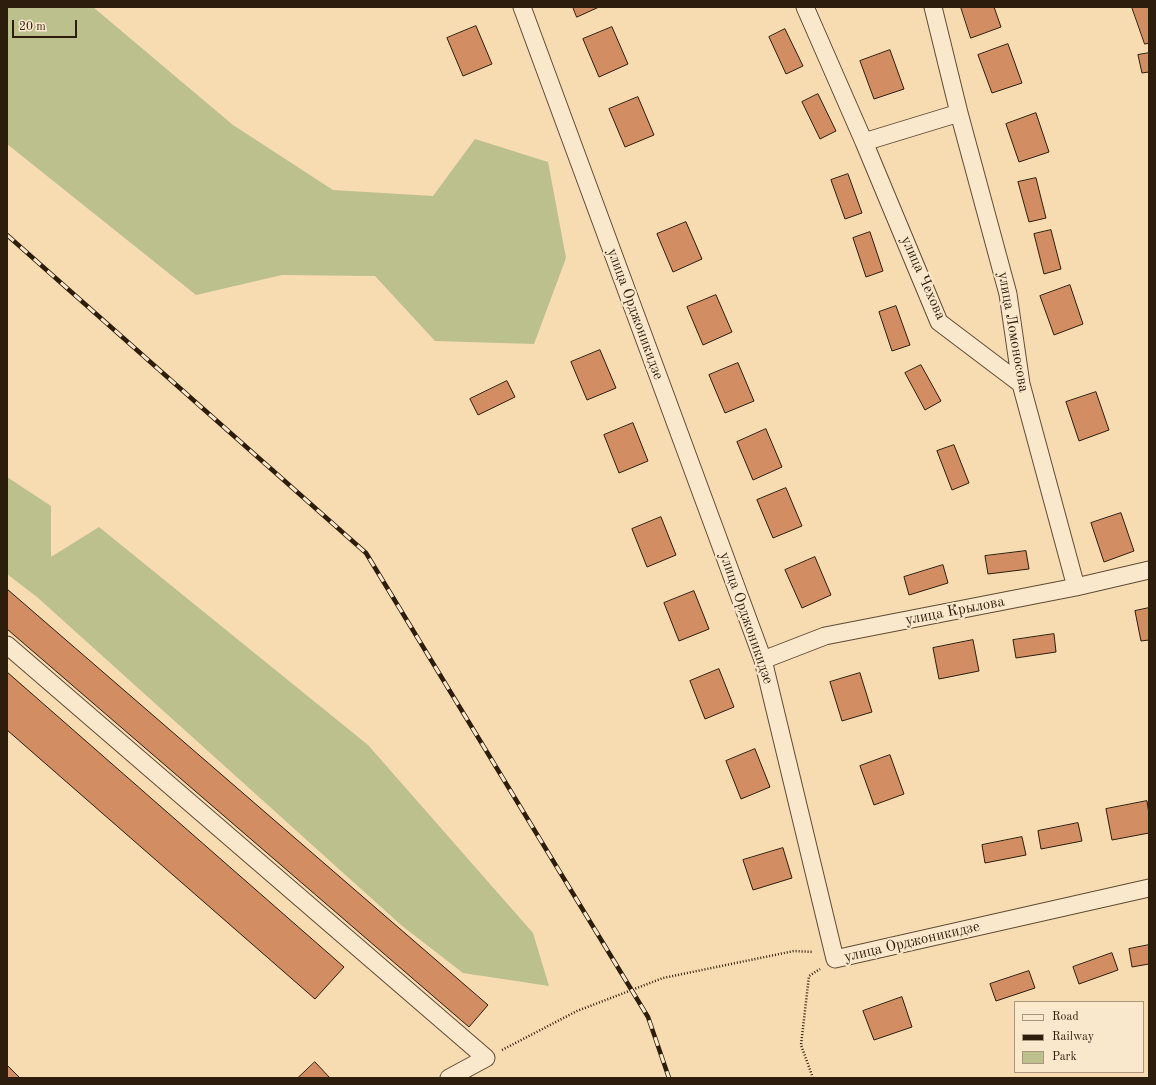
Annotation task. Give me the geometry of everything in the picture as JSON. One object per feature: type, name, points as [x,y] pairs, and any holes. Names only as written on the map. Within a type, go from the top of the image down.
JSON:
[{"type":"street","name":"улица Орджоникидзе","points":[[522,7],[763,660],[835,960],[1149,888]]},
{"type":"street","name":"улица Чехова","points":[[805,7],[864,142],[939,322],[1021,384]]},
{"type":"street","name":"улица Ломоносова","points":[[933,7],[1008,294],[1021,384],[1076,587]]},
{"type":"street","points":[[864,142],[960,112]]},
{"type":"street","name":"улица Крылова","points":[[763,660],[826,636],[1076,587],[1149,570]]},
{"type":"street","points":[[7,645],[486,1058],[449,1078]]},
{"type":"path","points":[[486,1058],[577,1011],[663,978],[794,951],[824,953],[835,960],[809,976],[801,1045],[813,1078]]},
{"type":"green space","points":[[7,7],[93,7],[233,125],[333,190],[433,196],[475,139],[548,162],[566,258],[534,344],[435,341],[375,276],[282,275],[196,295],[7,144]]},
{"type":"green space","points":[[7,477],[51,506],[51,557],[99,527],[368,745],[533,933],[549,986],[463,973],[401,925],[37,597],[7,574]]},
{"type":"building","points":[[573,7],[599,7],[577,17]]},
{"type":"building","points":[[961,7],[994,7],[1001,27],[971,38]]},
{"type":"building","points":[[1132,7],[1149,7],[1149,43],[1145,44]]},
{"type":"building","points":[[476,26],[492,64],[463,76],[447,38]]},
{"type":"building","points":[[612,27],[628,64],[599,77],[583,39]]},
{"type":"building","points":[[785,29],[803,66],[786,74],[769,37]]},
{"type":"building","points":[[1008,44],[1022,83],[992,93],[978,55]]},
{"type":"building","points":[[890,50],[904,89],[874,99],[860,61]]},
{"type":"building","points":[[1149,53],[1149,72],[1142,73],[1138,55]]},
{"type":"building","points":[[818,94],[836,131],[820,139],[802,102]]},
{"type":"building","points":[[638,97],[654,135],[625,147],[609,109]]},
{"type":"building","points":[[1036,113],[1049,152],[1019,162],[1006,124]]},
{"type":"building","points":[[848,174],[862,213],[845,219],[831,180]]},
{"type":"building","points":[[1036,178],[1046,218],[1029,222],[1018,182]]},
{"type":"building","points":[[686,222],[702,259],[673,272],[657,234]]},
{"type":"building","points":[[1051,230],[1061,269],[1044,274],[1034,234]]},
{"type":"building","points":[[870,232],[883,271],[866,277],[853,238]]},
{"type":"building","points":[[1070,285],[1083,324],[1054,335],[1040,296]]},
{"type":"building","points":[[716,295],[732,332],[703,345],[687,307]]},
{"type":"building","points":[[896,306],[910,345],[892,351],[879,312]]},
{"type":"building","points":[[600,350],[616,388],[587,400],[571,362]]},
{"type":"building","points":[[738,363],[754,401],[725,413],[709,375]]},
{"type":"building","points":[[921,365],[941,401],[925,410],[905,373]]},
{"type":"building","points":[[507,381],[515,397],[478,415],[470,399]]},
{"type":"building","points":[[1096,392],[1109,430],[1079,441],[1066,402]]},
{"type":"building","points":[[633,423],[648,461],[619,473],[604,435]]},
{"type":"building","points":[[766,429],[782,467],[753,480],[737,442]]},
{"type":"building","points":[[954,445],[969,483],[952,490],[937,451]]},
{"type":"building","points":[[786,488],[802,526],[773,538],[757,500]]},
{"type":"building","points":[[1121,513],[1134,551],[1104,562],[1091,523]]},
{"type":"building","points":[[661,517],[676,555],[647,567],[632,529]]},
{"type":"building","points":[[1026,551],[1029,569],[988,574],[985,556]]},
{"type":"building","points":[[815,557],[831,595],[802,608],[785,570]]},
{"type":"building","points":[[943,565],[948,583],[909,595],[904,577]]},
{"type":"building","points":[[7,589],[488,1005],[469,1027],[7,629]]},
{"type":"building","points":[[694,591],[709,629],[679,641],[664,603]]},
{"type":"building","points":[[1149,608],[1149,640],[1141,641],[1135,611]]},
{"type":"building","points":[[1054,634],[1056,652],[1016,658],[1013,640]]},
{"type":"building","points":[[973,640],[979,671],[939,679],[933,648]]},
{"type":"building","points":[[719,669],[734,707],[705,719],[690,681]]},
{"type":"building","points":[[7,672],[344,967],[315,999],[7,730]]},
{"type":"building","points":[[860,673],[872,712],[842,721],[830,682]]},
{"type":"building","points":[[755,749],[770,787],[741,799],[726,761]]},
{"type":"building","points":[[890,755],[904,794],[874,805],[860,766]]},
{"type":"building","points":[[1147,801],[1149,833],[1112,840],[1106,809]]},
{"type":"building","points":[[1078,823],[1082,841],[1041,849],[1038,831]]},
{"type":"building","points":[[1022,837],[1026,855],[985,863],[982,845]]},
{"type":"building","points":[[783,848],[792,878],[753,890],[743,860]]},
{"type":"building","points":[[1149,945],[1149,964],[1132,967],[1129,949]]},
{"type":"building","points":[[1112,953],[1118,970],[1079,984],[1073,967]]},
{"type":"building","points":[[1029,971],[1035,988],[996,1001],[990,984]]},
{"type":"building","points":[[902,997],[912,1027],[874,1040],[863,1011]]},
{"type":"building","points":[[315,1062],[330,1078],[298,1078]]},
{"type":"building","points":[[7,1065],[20,1078],[7,1078]]},
{"type":"railway","points":[[7,235],[366,553],[648,1017],[669,1078]]}]
